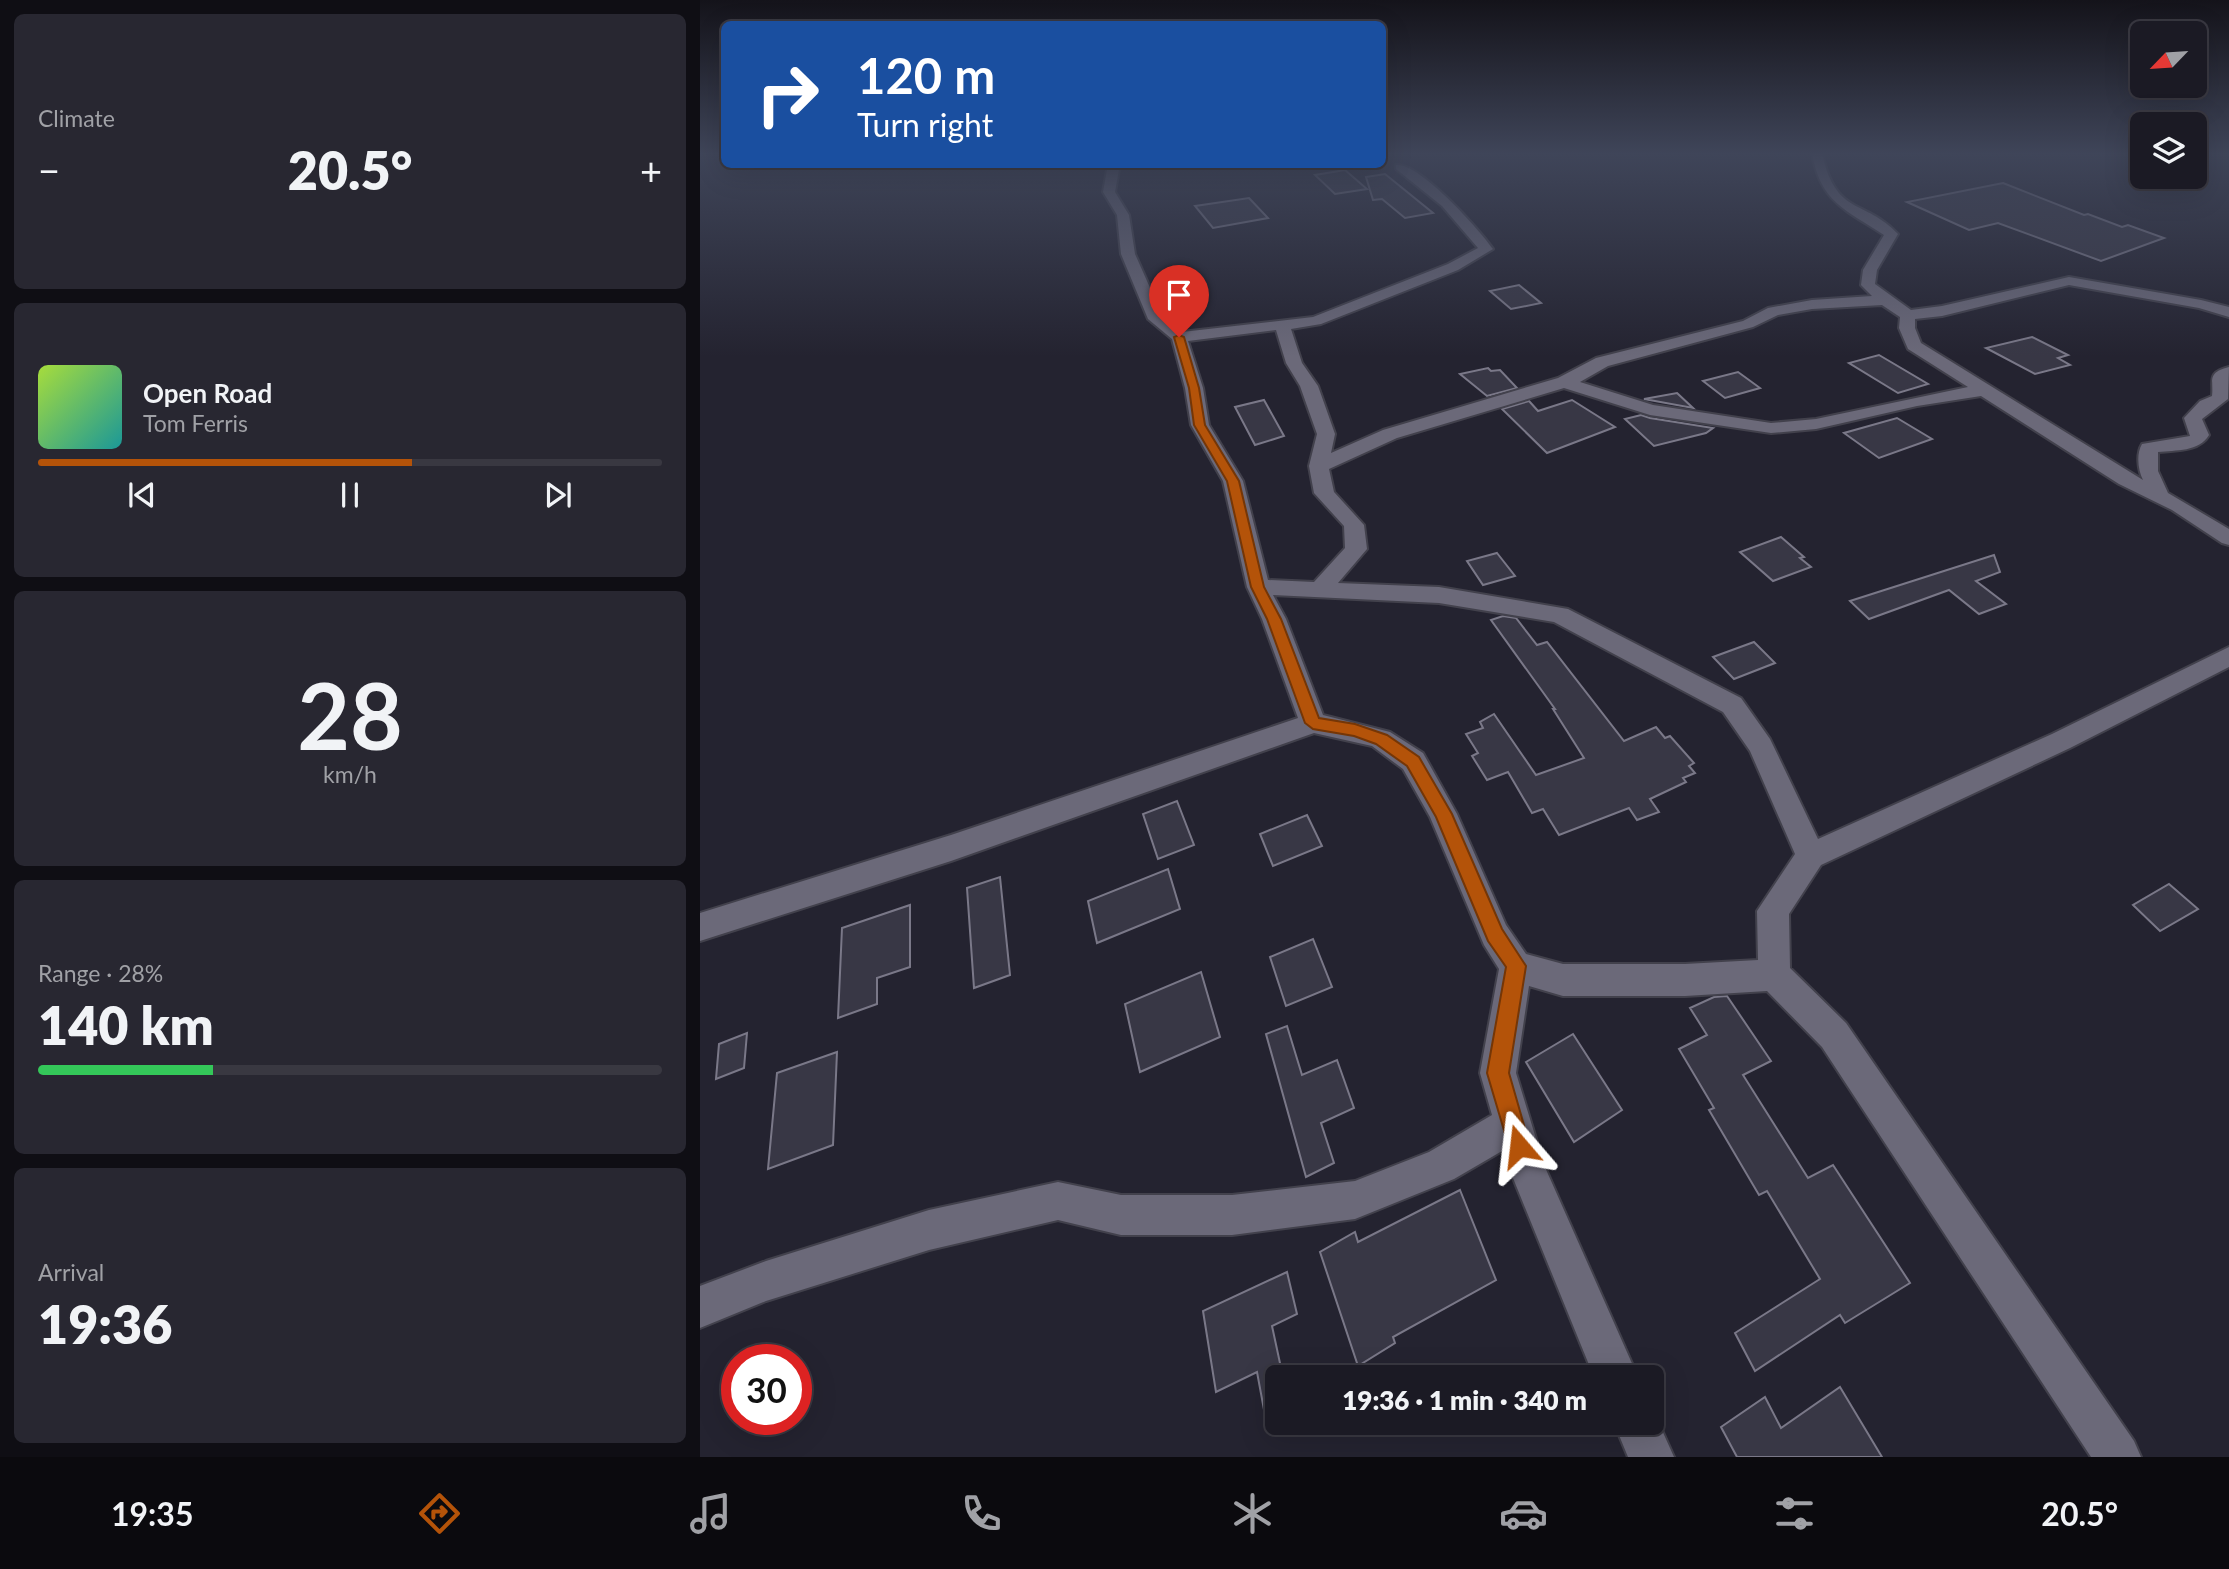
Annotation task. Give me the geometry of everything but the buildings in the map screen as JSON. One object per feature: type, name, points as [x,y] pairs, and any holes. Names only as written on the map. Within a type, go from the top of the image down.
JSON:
[{"type":"street","points":[[1124,221],[1128,254],[1156,319],[1179,337],[1194,388],[1200,425],[1233,481],[1258,587],[1274,619],[1313,723]]},
{"type":"street","points":[[1179,337],[1316,321],[1452,267],[1486,249],[1464,221]]},
{"type":"street","points":[[1869,221],[1891,234],[1889,245],[1874,258],[1867,274],[1868,285],[1908,315],[1942,311],[2068,281],[2201,304],[2229,312]]},
{"type":"street","points":[[1319,466],[1390,434],[1564,382],[1602,362],[1656,350],[1706,334],[1731,330],[1748,324],[1755,316],[1777,309],[1885,300]]},
{"type":"street","points":[[1908,315],[1907,328],[1914,346],[2126,480],[2229,538]]},
{"type":"street","points":[[1283,326],[1294,363],[1309,386],[1326,435],[1319,466],[1324,493],[1354,525],[1356,549],[1319,590]]},
{"type":"street","points":[[2160,497],[2148,471],[2149,448],[2162,444],[2187,444],[2197,440],[2200,435],[2193,418],[2206,405],[2219,399],[2222,393],[2219,379],[2229,372]]},
{"type":"street","points":[[1564,382],[1650,410],[1771,428],[1816,424],[1917,401],[1984,390]]},
{"type":"street","points":[[1258,587],[1439,595],[1560,615],[1732,705],[1761,746],[1811,856]]},
{"type":"street","points":[[2118,1457],[1834,1035],[1773,975],[1773,911],[1811,856],[2061,741],[2229,656]]},
{"type":"street","points":[[700,928],[951,848],[1313,723],[1355,730],[1381,739],[1413,761],[1443,814],[1495,935],[1516,966],[1563,980],[1685,980],[1773,975]]},
{"type":"street","points":[[1516,966],[1498,1073],[1526,1168],[1611,1365]]},
{"type":"street","points":[[700,1307],[766,1280],[929,1230],[1058,1201],[1121,1215],[1232,1215],[1356,1200],[1441,1166],[1513,1124]]},
{"type":"street","points":[[1641,1435],[1651,1457]]},
{"type":"route","points":[[1179,337],[1194,388],[1200,425],[1233,481],[1258,587],[1274,619],[1313,723],[1355,730],[1381,739],[1413,761],[1443,814],[1495,935],[1516,966],[1498,1073],[1519,1146]]}]
